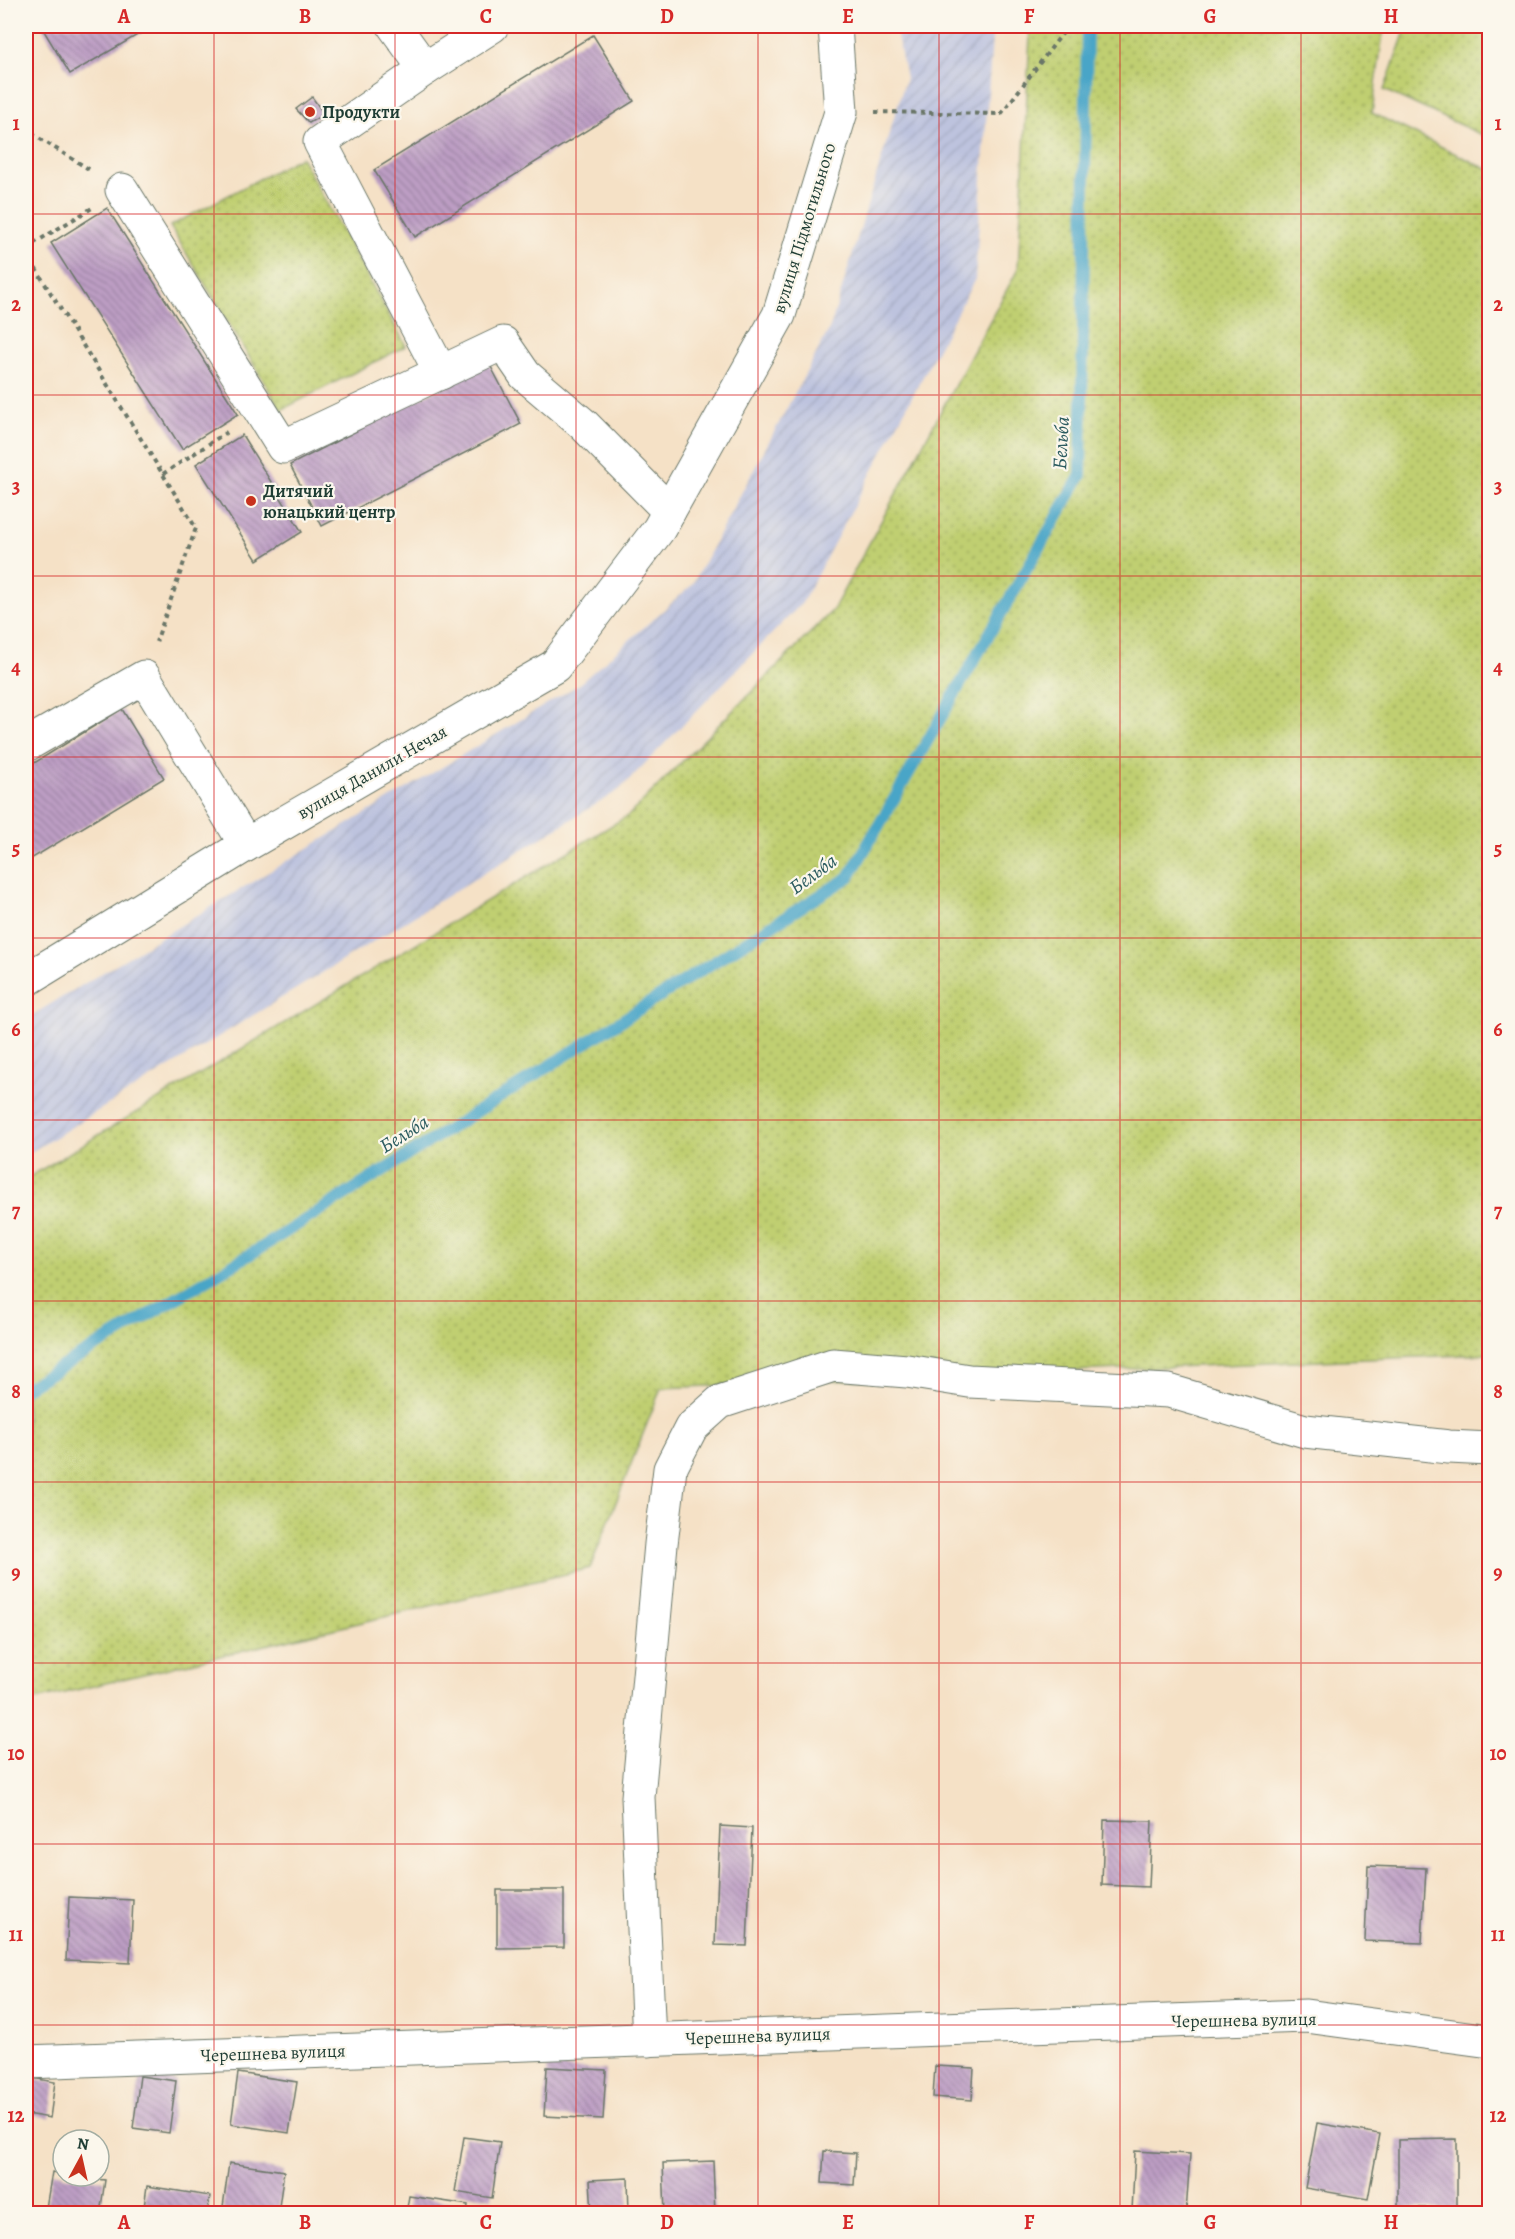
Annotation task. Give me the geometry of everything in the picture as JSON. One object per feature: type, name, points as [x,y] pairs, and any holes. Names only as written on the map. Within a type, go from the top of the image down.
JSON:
[{"type":"street","points":[[394,26],[425,69]]},
{"type":"street","points":[[441,373],[320,142],[425,69],[492,26]]},
{"type":"street","name":"вулиця Підмогильного","points":[[669,511],[779,315],[841,112],[835,26]]},
{"type":"street","points":[[122,190],[283,447],[503,343],[525,375],[585,425],[669,511]]},
{"type":"street","name":"вулиця Данили Нечая","points":[[26,980],[246,845],[555,666],[659,529],[669,511]]},
{"type":"street","points":[[26,745],[144,677],[246,845]]},
{"type":"street","points":[[649,2040],[638,1797],[661,1544],[670,1469],[691,1428],[720,1402],[833,1365],[907,1371],[969,1381],[1169,1391],[1305,1431],[1449,1447],[1490,1449]]},
{"type":"street","name":"Черешнева вулиця","points":[[26,2062],[1306,2016],[1490,2041]]},
{"type":"path","points":[[841,112],[1001,114],[1068,26]]},
{"type":"path","points":[[26,127],[27,133],[122,190],[26,250],[196,528],[144,677]]},
{"type":"path","points":[[163,474],[260,411]]},
{"type":"shaded area","points":[[895,26],[987,26],[992,38],[975,279],[802,603],[619,790],[26,1155],[26,1019],[578,685],[692,585],[830,328],[906,78]]},
{"type":"green space","points":[[1026,26],[1384,26],[1372,113],[1489,170],[1489,1354],[661,1388],[590,1568],[26,1702],[26,1179],[629,815],[833,610],[1018,269],[1030,36]]},
{"type":"green space","points":[[1407,26],[1489,26],[1489,138],[1384,90]]},
{"type":"green space","points":[[301,157],[406,346],[281,410],[170,226]]},
{"type":"building","points":[[41,26],[153,26],[70,74]]},
{"type":"building","points":[[593,35],[634,101],[415,237],[374,170]]},
{"type":"building","name":"Продукти","points":[[312,97],[324,114],[309,123],[296,109]]},
{"type":"building","points":[[107,208],[238,414],[182,449],[51,243]]},
{"type":"building","points":[[489,363],[521,424],[322,526],[290,465]]},
{"type":"building","name":"Дитячий юнацький центр","points":[[242,435],[302,532],[257,560],[196,464]]},
{"type":"building","points":[[122,709],[164,778],[26,862],[26,768]]},
{"type":"building","points":[[1104,1820],[1152,1821],[1149,1887],[1102,1885]]},
{"type":"building","points":[[720,1826],[752,1828],[747,1946],[715,1945]]},
{"type":"building","points":[[1368,1866],[1426,1868],[1422,1943],[1365,1941]]},
{"type":"building","points":[[497,1890],[564,1890],[564,1947],[497,1948]]},
{"type":"building","points":[[69,1897],[133,1900],[130,1963],[66,1960]]},
{"type":"building","points":[[935,2066],[974,2068],[972,2100],[933,2097]]},
{"type":"building","points":[[547,2067],[606,2070],[603,2119],[544,2116]]},
{"type":"building","points":[[238,2073],[297,2082],[289,2133],[231,2124]]},
{"type":"building","points":[[140,2076],[176,2081],[169,2133],[133,2128]]},
{"type":"building","points":[[26,2077],[55,2082],[50,2118],[26,2114]]},
{"type":"building","points":[[1317,2123],[1380,2134],[1368,2199],[1305,2188]]},
{"type":"building","points":[[464,2137],[500,2142],[492,2198],[455,2192]]},
{"type":"building","points":[[1457,2139],[1457,2208],[1398,2208],[1398,2140]]},
{"type":"building","points":[[824,2151],[856,2153],[854,2185],[822,2183]]},
{"type":"building","points":[[1135,2151],[1190,2154],[1186,2214],[1132,2211]]},
{"type":"building","points":[[713,2161],[715,2214],[665,2214],[663,2163]]},
{"type":"building","points":[[229,2163],[284,2171],[278,2214],[222,2214]]},
{"type":"building","points":[[51,2178],[51,2188],[104,2188],[100,2214],[45,2214]]},
{"type":"building","points":[[628,2178],[629,2214],[592,2214],[590,2180]]},
{"type":"building","points":[[147,2186],[210,2196],[207,2214],[143,2214]]},
{"type":"building","points":[[409,2196],[468,2205],[467,2214],[406,2214]]},
{"type":"building","points":[[844,2208],[844,2214],[780,2214],[780,2210]]},
{"type":"building","points":[[1000,2210],[1028,2212],[1028,2214],[1000,2214]]},
{"type":"waterway","name":"Бельба","points":[[26,1388],[259,1249],[849,877],[1081,475],[1087,26]]},
{"type":"place","name":"Продукти","points":[[310,112]]},
{"type":"place","name":"Дитячий юнацький центр","points":[[251,501]]}]
